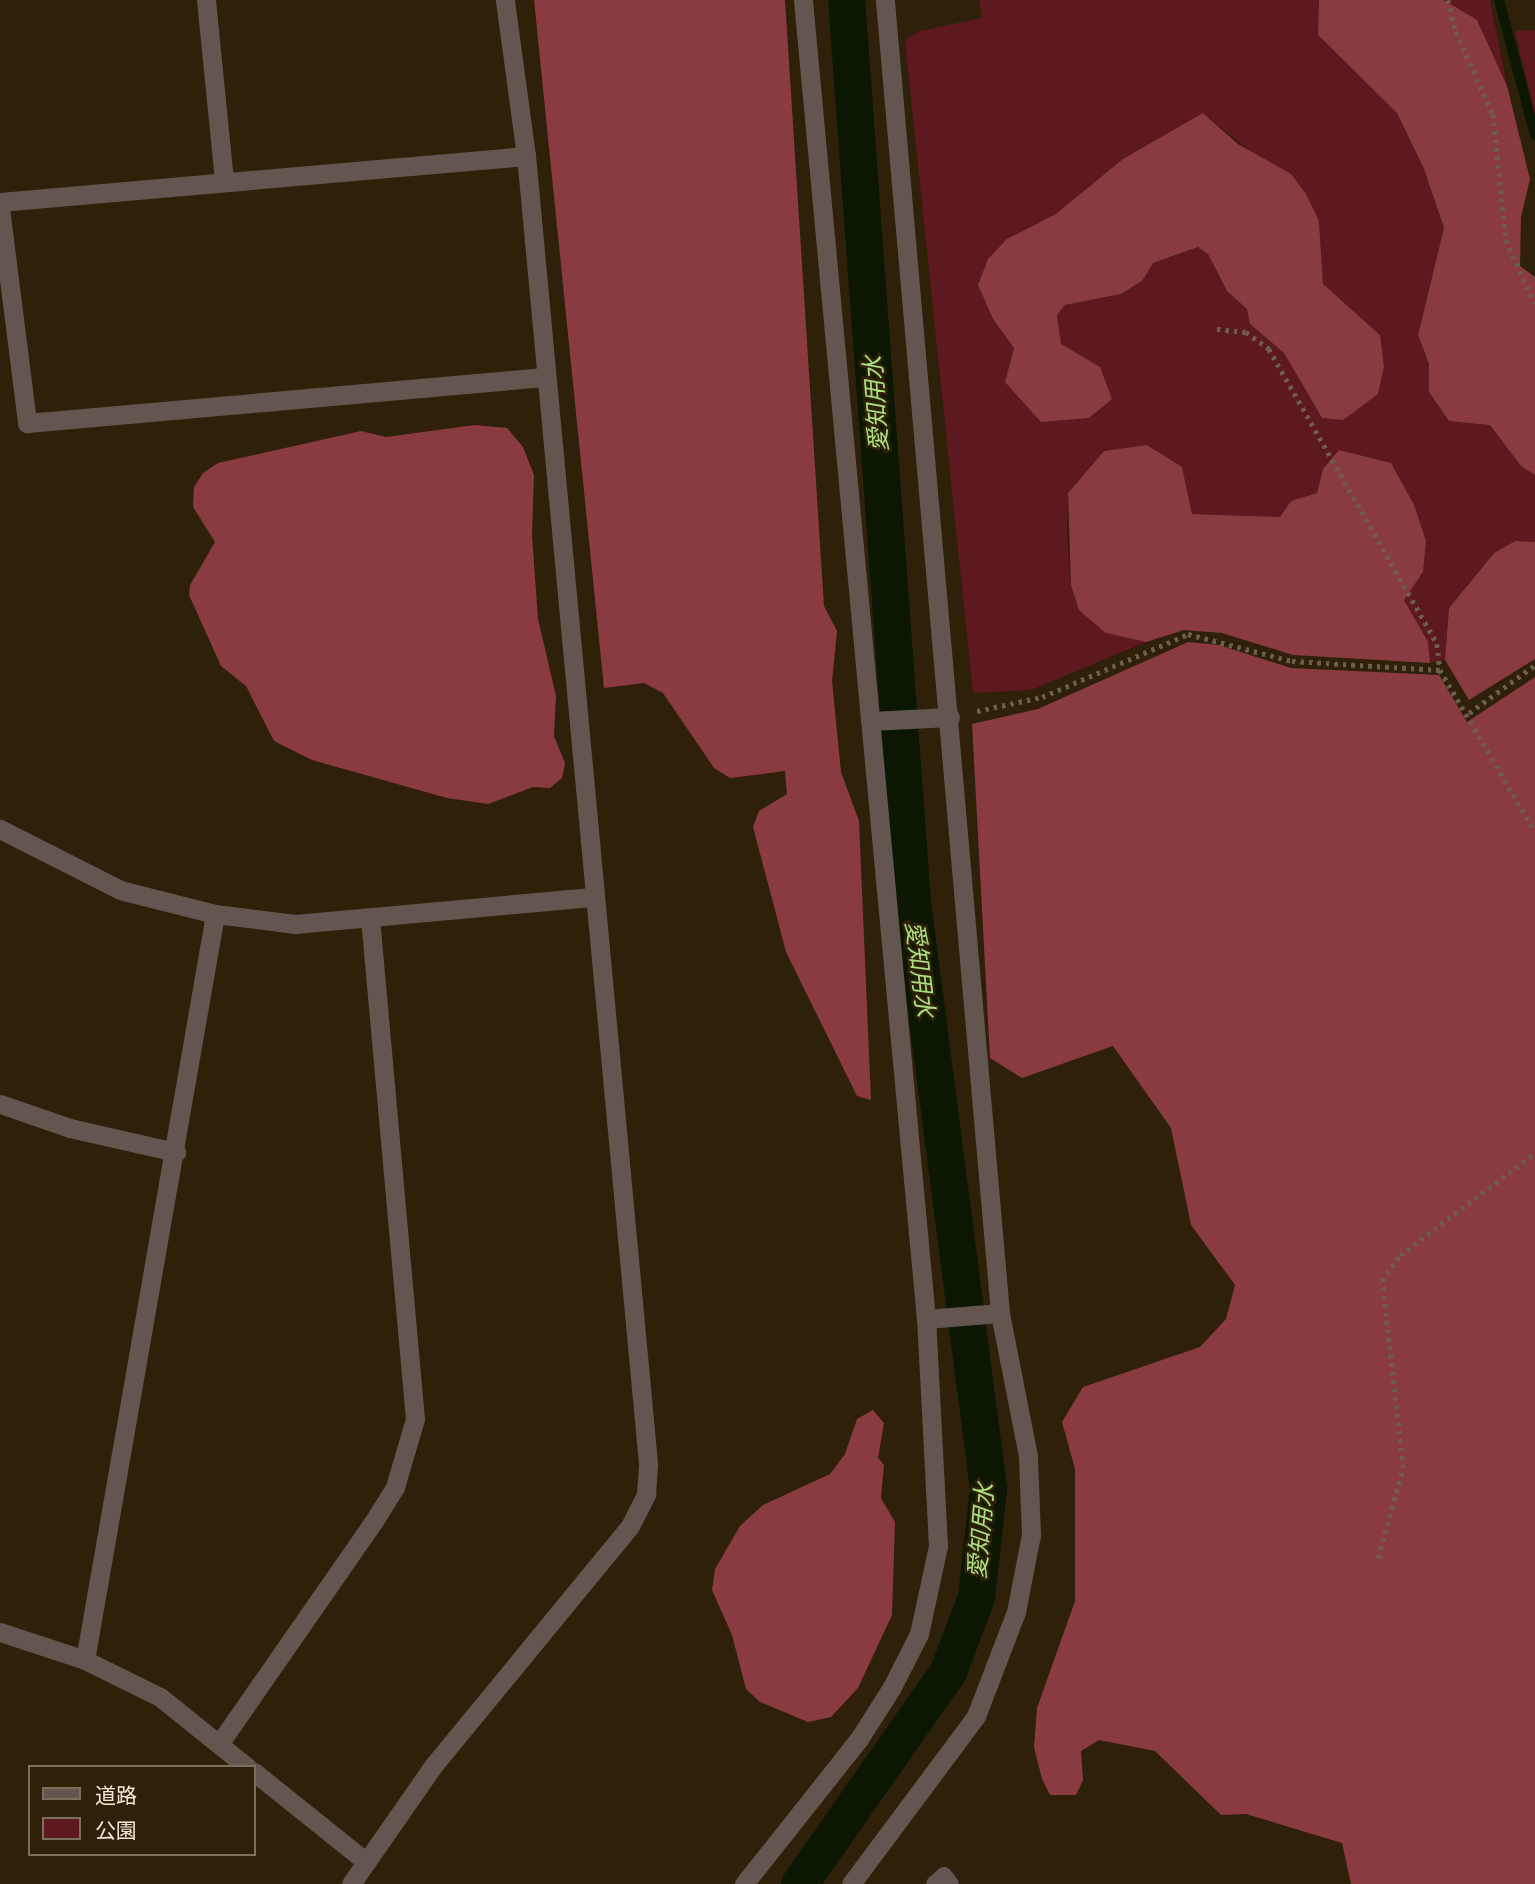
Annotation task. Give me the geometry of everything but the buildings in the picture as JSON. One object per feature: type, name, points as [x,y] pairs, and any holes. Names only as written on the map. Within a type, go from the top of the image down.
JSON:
[{"type":"street","points":[[206,0],[224,181]]},
{"type":"street","points":[[351,1884],[364,1860],[433,1766],[630,1526],[646,1494],[648,1463],[592,897],[526,156],[505,0]]},
{"type":"street","points":[[744,1884],[859,1739],[919,1634],[938,1545],[931,1319],[879,720],[803,0]]},
{"type":"street","points":[[851,1884],[975,1716],[1016,1612],[1031,1535],[1028,1456],[996,1313],[886,0]]},
{"type":"street","points":[[0,202],[526,156]]},
{"type":"street","points":[[0,208],[27,423],[544,377]]},
{"type":"street","points":[[879,720],[944,717]]},
{"type":"street","points":[[0,829],[120,890],[215,914],[295,924],[592,897]]},
{"type":"street","points":[[85,1660],[176,1152],[215,914]]},
{"type":"street","points":[[219,1744],[374,1521],[394,1487],[415,1419],[414,1368],[370,918]]},
{"type":"street","points":[[0,1104],[70,1128],[176,1152]]},
{"type":"street","points":[[931,1319],[996,1313]]},
{"type":"street","points":[[0,1632],[85,1660],[160,1697],[245,1765]]},
{"type":"street","points":[[256,1774],[364,1860]]},
{"type":"lane","points":[[934,1884],[944,1875],[950,1884]]},
{"type":"path","points":[[1448,0],[1456,32],[1493,114],[1506,240],[1535,304]]},
{"type":"path","points":[[1217,329],[1246,332],[1269,349],[1437,644],[1440,670],[1469,713],[1535,831]]},
{"type":"path","points":[[944,717],[1042,698],[1188,634],[1292,662],[1440,670]]},
{"type":"path","points":[[1469,713],[1535,665]]},
{"type":"path","points":[[1377,1558],[1403,1468],[1382,1281],[1400,1255],[1535,1153]]},
{"type":"green space","points":[[979,0],[1319,0],[1318,35],[1397,113],[1424,169],[1444,229],[1418,335],[1429,364],[1429,392],[1449,421],[1490,424],[1521,466],[1535,475],[1535,542],[1515,541],[1494,553],[1449,608],[1445,660],[1430,663],[1428,642],[1404,600],[1423,572],[1391,463],[1339,450],[1323,469],[1317,494],[1291,501],[1280,517],[1192,514],[1182,467],[1147,445],[1104,451],[1068,493],[1067,534],[1071,585],[1106,633],[1146,642],[1031,690],[973,693],[905,40],[920,31],[982,18]],"holes":[[[1203,113],[1255,155],[1319,221],[1323,284],[1380,335],[1322,418],[1284,353],[1250,324],[1247,309],[1227,291],[1208,254],[1199,247],[1153,263],[1141,282],[1122,294],[1065,305],[1057,315],[1061,344],[1099,367],[1005,382],[1014,348],[1008,239],[1056,215]]]},
{"type":"green space","points":[[1444,0],[1490,0],[1507,86],[1477,20]]},
{"type":"green space","points":[[1535,30],[1535,114],[1515,31]]},
{"type":"shaded area","points":[[534,0],[785,0],[824,606],[837,631],[832,681],[841,772],[859,821],[871,1100],[857,1096],[786,952],[753,827],[759,811],[787,794],[785,771],[730,778],[714,768],[663,693],[644,683],[604,688]]},
{"type":"shaded area","points":[[1319,0],[1444,0],[1477,20],[1507,86],[1530,179],[1521,217],[1520,266],[1535,277],[1535,475],[1521,466],[1490,425],[1449,421],[1429,392],[1429,364],[1418,335],[1444,228],[1424,169],[1397,113],[1318,35]]},
{"type":"shaded area","points":[[1203,113],[1238,144],[1291,174],[1306,194],[1319,221],[1323,284],[1380,335],[1384,367],[1378,394],[1343,420],[1322,418],[1284,353],[1250,324],[1247,309],[1227,291],[1208,254],[1198,247],[1153,263],[1142,281],[1121,294],[1065,305],[1057,315],[1061,344],[1100,367],[1112,399],[1089,418],[1041,422],[1005,382],[1014,348],[993,319],[978,285],[988,259],[1007,239],[1056,214],[1123,159]]},
{"type":"shaded area","points":[[475,425],[507,428],[523,447],[534,475],[532,535],[538,619],[556,696],[554,736],[565,763],[562,778],[550,788],[533,787],[488,804],[447,798],[312,760],[274,741],[246,686],[221,666],[189,595],[190,585],[215,542],[193,507],[194,487],[203,473],[218,463],[361,431],[386,437]]},
{"type":"shaded area","points":[[1147,445],[1182,467],[1192,514],[1280,517],[1291,501],[1317,493],[1323,469],[1339,450],[1391,463],[1414,505],[1426,541],[1423,572],[1404,600],[1428,642],[1430,663],[1293,655],[1222,633],[1184,630],[1146,642],[1106,633],[1079,610],[1071,585],[1068,493],[1104,451]]},
{"type":"shaded area","points":[[1515,541],[1535,542],[1535,659],[1469,700],[1445,660],[1449,608],[1494,553]]},
{"type":"shaded area","points":[[1188,642],[1219,645],[1291,668],[1439,675],[1467,722],[1535,677],[1535,1884],[1351,1884],[1342,1843],[1246,1814],[1221,1815],[1155,1751],[1099,1740],[1081,1751],[1083,1780],[1076,1795],[1050,1795],[1042,1779],[1034,1747],[1037,1708],[1075,1601],[1075,1469],[1062,1422],[1083,1387],[1200,1347],[1226,1319],[1235,1285],[1191,1225],[1171,1128],[1113,1046],[1022,1078],[990,1058],[972,724],[1038,709]]},
{"type":"shaded area","points":[[873,1410],[884,1423],[878,1458],[884,1465],[881,1498],[895,1522],[892,1615],[858,1688],[831,1717],[808,1722],[760,1702],[746,1689],[732,1635],[712,1590],[715,1569],[740,1526],[763,1505],[830,1474],[845,1454],[857,1419]]},
{"type":"waterway","name":"愛知用水","points":[[799,1884],[948,1671],[976,1597],[988,1488],[912,902],[846,0]]},
{"type":"waterway","points":[[1499,0],[1535,135]]}]
